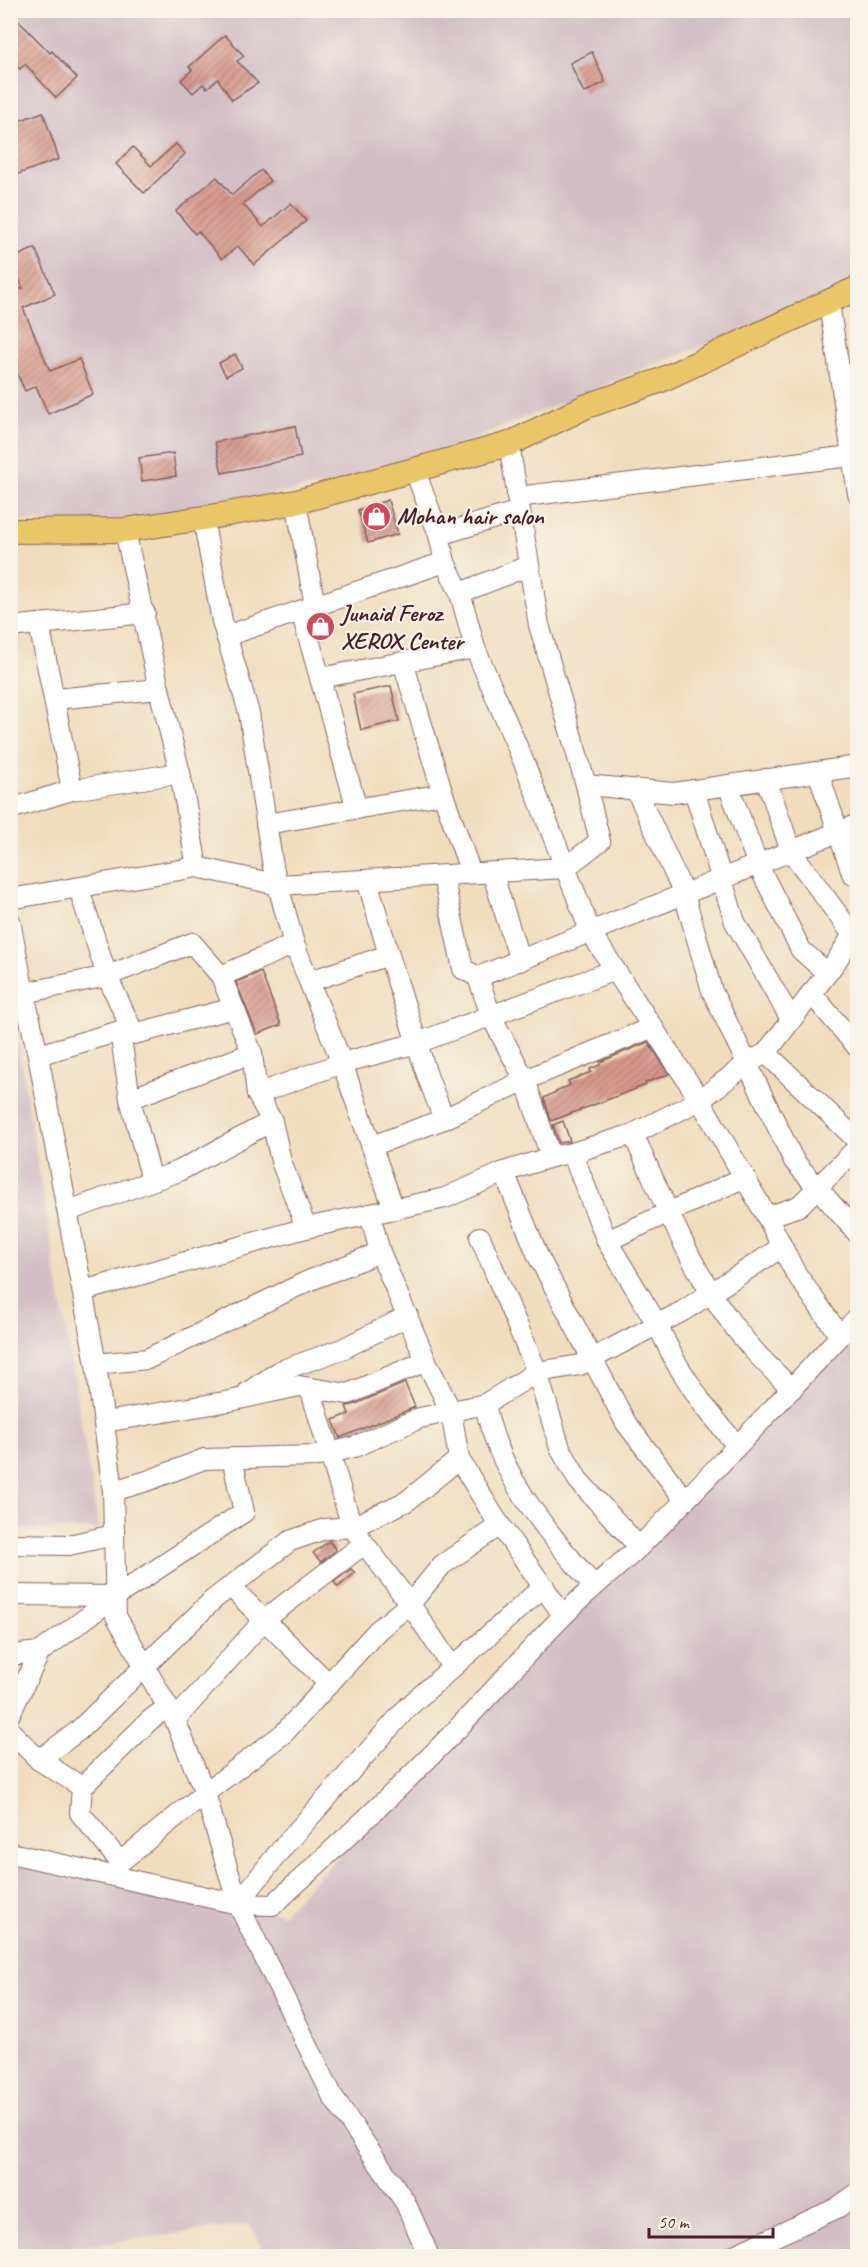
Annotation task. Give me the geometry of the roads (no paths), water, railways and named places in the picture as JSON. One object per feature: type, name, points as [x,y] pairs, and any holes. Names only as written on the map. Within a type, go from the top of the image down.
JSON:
[{"type":"main road","points":[[10,531],[125,530],[296,502],[415,471],[509,444],[587,406],[659,381],[858,288]]},
{"type":"street","points":[[829,303],[858,494]]},
{"type":"street","points":[[10,899],[197,867],[279,885],[565,868],[600,841],[539,625],[509,444]]},
{"type":"street","points":[[439,535],[518,504],[851,456]]},
{"type":"street","points":[[415,471],[439,535],[446,562],[460,593],[475,648],[591,933],[700,1100],[767,1216],[795,1272],[840,1336]]},
{"type":"street","points":[[296,502],[308,609],[320,678],[357,809]]},
{"type":"street","points":[[203,518],[226,636],[249,713],[273,867],[294,944],[342,1063],[394,1209]]},
{"type":"street","points":[[125,530],[145,613],[159,689],[180,773],[197,867]]},
{"type":"street","points":[[226,636],[446,562]]},
{"type":"street","points":[[460,593],[528,566]]},
{"type":"street","points":[[10,627],[145,613]]},
{"type":"street","points":[[39,624],[72,790]]},
{"type":"street","points":[[320,678],[475,648]]},
{"type":"street","points":[[403,662],[443,794],[471,873]]},
{"type":"street","points":[[55,699],[159,689]]},
{"type":"street","points":[[586,785],[674,793],[858,766]]},
{"type":"street","points":[[818,772],[852,873],[858,877]]},
{"type":"street","points":[[10,809],[72,790],[180,773]]},
{"type":"street","points":[[83,1291],[306,1228],[445,1198],[504,1172],[551,1156],[572,1153],[633,1134],[700,1100],[748,1063],[766,1053],[854,940],[791,851],[766,779]]},
{"type":"street","points":[[728,785],[758,865],[801,950],[827,973]]},
{"type":"street","points":[[636,789],[684,894],[712,991],[794,1161],[858,1234]]},
{"type":"street","points":[[694,790],[735,922],[791,1019]]},
{"type":"street","points":[[266,824],[443,794]]},
{"type":"street","points":[[477,977],[858,824]]},
{"type":"street","points":[[492,873],[520,960]]},
{"type":"street","points":[[443,876],[463,969],[477,977],[490,1016],[525,1080],[551,1156]]},
{"type":"street","points":[[367,880],[388,956],[444,1119]]},
{"type":"street","points":[[79,889],[127,1033],[130,1099],[152,1180]]},
{"type":"street","points":[[10,921],[68,1211],[105,1422],[113,1491],[116,1616],[172,1714],[205,1793],[238,1904],[333,2097],[405,2202],[429,2256]]},
{"type":"street","points":[[24,993],[107,976],[192,943],[221,976],[234,1008],[252,1053],[257,1094],[272,1121],[281,1161],[306,1228]]},
{"type":"street","points":[[221,976],[294,944]]},
{"type":"street","points":[[310,981],[388,956]]},
{"type":"street","points":[[257,1094],[342,1063],[417,1044],[615,970]]},
{"type":"street","points":[[811,993],[858,1048]]},
{"type":"street","points":[[38,1055],[234,1008]]},
{"type":"street","points":[[372,1146],[444,1119],[525,1080],[653,1027]]},
{"type":"street","points":[[130,1099],[252,1053]]},
{"type":"street","points":[[766,1053],[858,1141]]},
{"type":"street","points":[[68,1211],[179,1171],[272,1121]]},
{"type":"street","points":[[633,1134],[684,1244],[712,1293],[744,1339],[792,1389]]},
{"type":"street","points":[[767,1216],[799,1206],[858,1147]]},
{"type":"street","points":[[572,1153],[607,1241],[657,1324],[675,1361],[702,1403],[736,1446]]},
{"type":"street","points":[[504,1172],[537,1256],[593,1357],[626,1423],[685,1500]]},
{"type":"street","points":[[607,1241],[745,1177]]},
{"type":"street","points":[[370,1214],[380,1252],[426,1361],[451,1412],[459,1459],[500,1525],[563,1615]]},
{"type":"street","points":[[480,1237],[537,1372],[560,1448],[578,1480],[639,1547]]},
{"type":"street","points":[[113,1491],[147,1481],[204,1459],[318,1456],[354,1447],[420,1418],[485,1404],[537,1372],[580,1365],[683,1311],[782,1247]]},
{"type":"street","points":[[96,1364],[147,1359],[306,1282],[380,1252]]},
{"type":"street","points":[[239,1399],[280,1371],[342,1349],[408,1316]]},
{"type":"street","points":[[10,1853],[238,1904],[273,1905],[477,1709],[507,1674],[593,1585],[639,1547],[792,1389],[858,1317]]},
{"type":"street","points":[[105,1422],[239,1399],[299,1386],[348,1394],[426,1361]]},
{"type":"street","points":[[310,1388],[352,1527],[410,1604],[452,1667]]},
{"type":"street","points":[[485,1404],[489,1424],[512,1479],[539,1521],[593,1585]]},
{"type":"street","points":[[10,1714],[40,1652],[116,1596],[244,1512],[232,1458]]},
{"type":"street","points":[[39,1760],[78,1731],[214,1599],[290,1541],[325,1529],[352,1527],[407,1501],[459,1459]]},
{"type":"street","points":[[364,1544],[264,1620],[172,1714],[150,1720],[81,1787],[80,1813],[120,1862],[284,1733],[378,1630],[410,1604],[442,1565],[500,1525]]},
{"type":"street","points":[[10,1544],[69,1545],[114,1535]]},
{"type":"street","points":[[238,1904],[282,1848],[408,1707],[544,1586]]},
{"type":"street","points":[[231,1587],[329,1684]]},
{"type":"street","points":[[10,1595],[116,1596]]},
{"type":"street","points":[[10,1655],[40,1652]]},
{"type":"street","points":[[10,1731],[39,1760],[81,1787]]},
{"type":"street","points":[[732,2256],[837,2208],[858,2193]]},
{"type":"place","name":"Mohan hair salon","points":[[376,516]]},
{"type":"place","name":"Junaid Feroz XEROX Center","points":[[320,627]]}]
